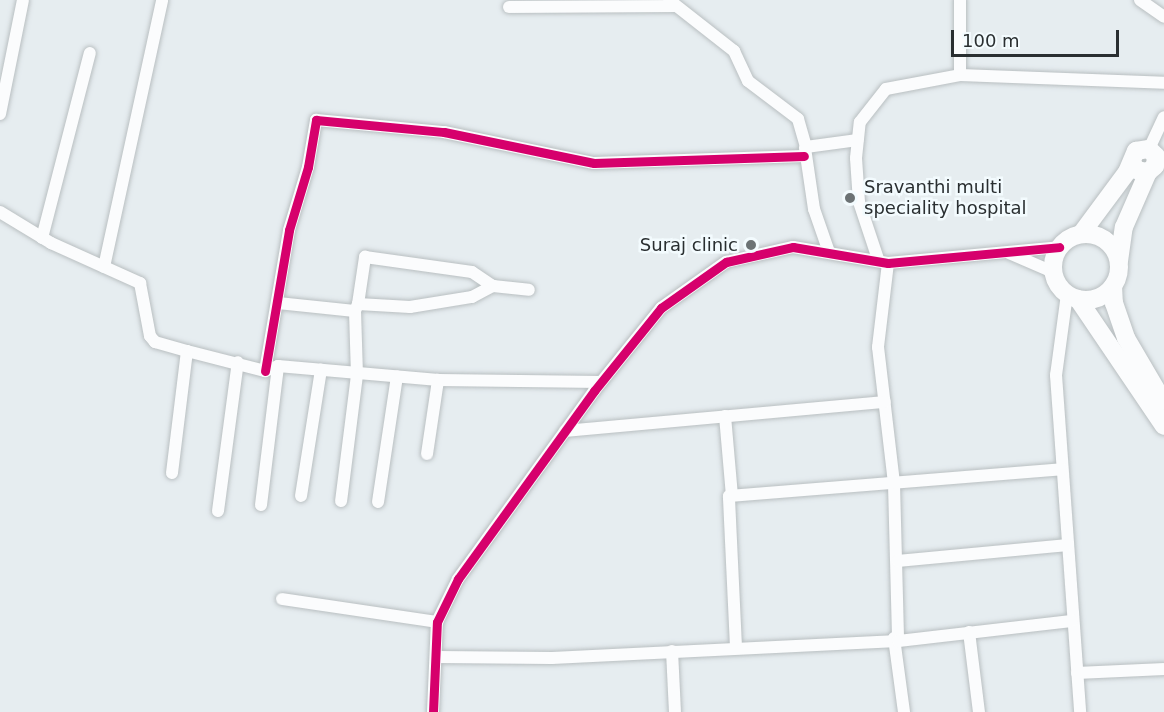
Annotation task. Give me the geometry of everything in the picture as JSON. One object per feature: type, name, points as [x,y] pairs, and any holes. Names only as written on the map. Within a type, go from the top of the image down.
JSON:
[{"type":"main road","points":[[1164,404],[1126,338],[1114,303],[1113,286],[1124,226],[1154,158],[1136,151],[1132,163],[1081,234],[1059,247],[1053,272],[1164,426]]},
{"type":"main road","points":[[1081,234],[1105,240],[1119,261]]},
{"type":"main road","points":[[1072,296],[1097,297],[1113,286]]},
{"type":"street","points":[[0,114],[23,0]]},
{"type":"street","points":[[104,267],[162,0]]},
{"type":"street","points":[[960,0],[960,75]]},
{"type":"street","points":[[1140,0],[1164,17]]},
{"type":"street","points":[[509,7],[672,3],[734,51],[748,81],[798,119],[814,209],[829,252]]},
{"type":"street","points":[[42,238],[90,53]]},
{"type":"street","points":[[904,712],[896,639],[898,561],[894,483],[878,346],[883,261],[859,202],[860,122],[886,89],[960,75],[1164,83]]},
{"type":"street","points":[[1154,158],[1164,117]]},
{"type":"street","points":[[266,371],[289,230],[308,168],[316,120],[444,132],[594,163],[805,152],[858,140]]},
{"type":"street","points":[[0,212],[42,238],[140,284],[146,299],[148,328],[155,342],[266,371],[278,366],[357,375],[438,380],[601,382]]},
{"type":"street","points":[[433,712],[437,622],[458,579],[601,382],[662,308],[726,262],[793,247],[883,261],[1059,247]]},
{"type":"street","points":[[1005,252],[1053,272]]},
{"type":"street","points":[[341,501],[357,375],[356,308],[365,257],[472,272],[493,286],[529,290]]},
{"type":"street","points":[[278,303],[356,308],[410,307],[472,297],[493,286]]},
{"type":"street","points":[[1072,296],[1056,352],[1072,621],[1080,712]]},
{"type":"street","points":[[172,473],[187,351]]},
{"type":"street","points":[[218,511],[238,363]]},
{"type":"street","points":[[261,505],[278,366]]},
{"type":"street","points":[[301,496],[321,370]]},
{"type":"street","points":[[378,502],[397,376]]},
{"type":"street","points":[[427,454],[438,380]]},
{"type":"street","points":[[566,431],[885,402]]},
{"type":"street","points":[[725,416],[732,496]]},
{"type":"street","points":[[736,647],[729,496],[1062,469]]},
{"type":"street","points":[[898,561],[1067,545]]},
{"type":"street","points":[[282,599],[437,622]]},
{"type":"street","points":[[437,657],[552,658],[896,639],[1072,621]]},
{"type":"street","points":[[969,632],[979,712]]},
{"type":"street","points":[[672,651],[675,712]]},
{"type":"street","points":[[1077,673],[1164,669]]},
{"type":"cycle path","points":[[265,371],[289,230],[308,167],[316,120],[444,132],[594,163],[804,156]]},
{"type":"cycle path","points":[[433,712],[437,622],[458,579],[594,391],[661,308],[726,262],[793,247],[888,263],[1059,247]]},
{"type":"place","name":"Sravanthi multi speciality hospital","points":[[850,198]]},
{"type":"place","name":"Suraj clinic","points":[[751,245]]}]
